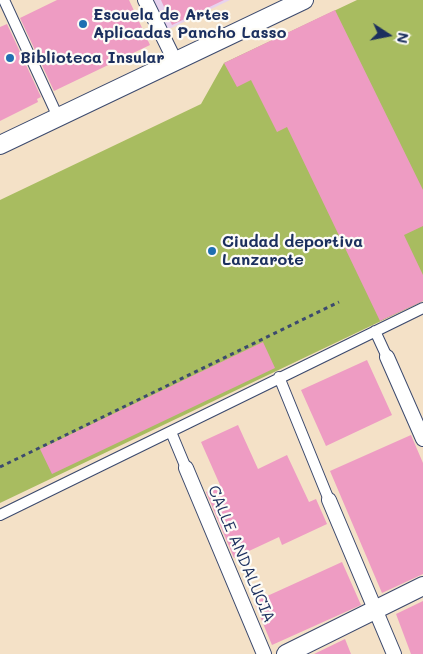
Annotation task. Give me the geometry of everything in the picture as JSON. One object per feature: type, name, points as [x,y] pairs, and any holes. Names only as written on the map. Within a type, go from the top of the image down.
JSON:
[{"type":"street","points":[[4,0],[58,117]]},
{"type":"street","points":[[145,0],[175,62]]},
{"type":"street","points":[[0,145],[304,0]]},
{"type":"street","points":[[0,516],[279,377],[423,308]]},
{"type":"street","points":[[375,331],[423,439]]},
{"type":"street","points":[[279,377],[394,654]]},
{"type":"street","points":[[171,432],[186,468]]},
{"type":"street","name":"CALLE ANDALUCIA","points":[[186,468],[264,654]]},
{"type":"street","points":[[286,654],[423,586]]},
{"type":"path","points":[[0,467],[339,302]]},
{"type":"shaded area","points":[[153,0],[230,0],[167,30]]},
{"type":"green space","name":"Ciudad deportiva Lanzarote","points":[[357,0],[423,0],[423,301],[0,503],[0,200],[201,104],[224,63]]},
{"type":"building","name":"Escuela de Artes Aplicadas Pancho Lasso","points":[[57,0],[129,0],[150,45],[54,91],[20,18]]},
{"type":"building","points":[[161,0],[224,0],[172,25]]},
{"type":"building","points":[[335,10],[423,190],[423,226],[404,235],[423,275],[423,301],[380,321],[287,127],[277,132],[251,80],[237,87],[224,63]]},
{"type":"building","name":"Biblioteca Insular","points":[[7,24],[41,97],[37,99],[38,102],[0,121],[0,27]]},
{"type":"building","points":[[263,342],[275,368],[52,474],[40,449]]},
{"type":"building","points":[[367,360],[392,415],[326,446],[301,390]]},
{"type":"building","points":[[238,425],[258,469],[287,455],[309,502],[316,499],[327,524],[282,545],[279,537],[234,558],[206,492],[220,485],[201,442]]},
{"type":"building","points":[[411,435],[423,463],[423,574],[382,593],[330,471]]},
{"type":"building","points":[[342,562],[361,605],[272,645],[254,602]]},
{"type":"building","points":[[423,601],[423,654],[411,654],[396,614]]},
{"type":"building","points":[[345,639],[351,654],[314,654]]},
{"type":"place","name":"Escuela de Artes Aplicadas Pancho Lasso","points":[[83,24]]},
{"type":"place","name":"Biblioteca Insular","points":[[10,58]]},
{"type":"place","name":"Ciudad deportiva Lanzarote","points":[[212,251]]}]
